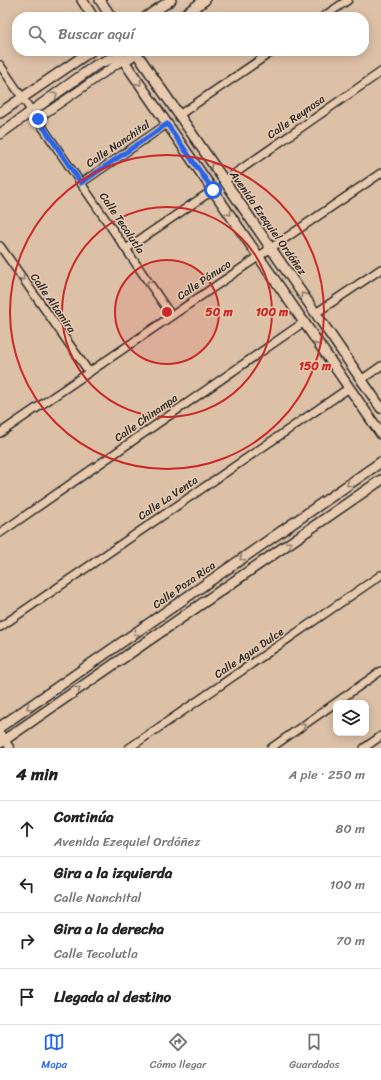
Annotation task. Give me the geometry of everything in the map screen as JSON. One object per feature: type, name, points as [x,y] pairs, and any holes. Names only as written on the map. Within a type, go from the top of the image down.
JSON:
[{"type":"street","points":[[82,0],[90,12]]},
{"type":"street","points":[[100,0],[108,12]]},
{"type":"street","points":[[153,12],[171,0]]},
{"type":"street","points":[[188,12],[205,0]]},
{"type":"street","points":[[330,12],[348,0]]},
{"type":"street","points":[[0,113],[84,56]]},
{"type":"street","points":[[120,56],[381,434]]},
{"type":"street","points":[[0,134],[35,115],[103,61],[110,59],[123,60],[132,56]]},
{"type":"street","name":"Avenida Ezequiel Ordóñez","points":[[138,56],[381,408]]},
{"type":"street","points":[[179,115],[266,56]]},
{"type":"street","name":"Calle Tecolutla","points":[[0,65],[171,315]]},
{"type":"street","name":"Calle Reynosa","points":[[224,181],[381,72]]},
{"type":"street","name":"Calle Nanchital","points":[[81,183],[167,124]]},
{"type":"street","name":"Calle Pánuco","points":[[0,433],[381,173]]},
{"type":"street","points":[[126,249],[213,190]]},
{"type":"street","name":"Calle Altamira","points":[[0,246],[89,372]]},
{"type":"street","points":[[316,314],[381,269]]},
{"type":"street","name":"Calle Chinampa","points":[[0,533],[304,322]]},
{"type":"street","points":[[361,380],[381,366]]},
{"type":"street","name":"Calle La Venta","points":[[0,627],[349,388]]},
{"type":"street","name":"Calle Poza Rica","points":[[0,727],[381,462]]},
{"type":"street","points":[[10,748],[2,739],[381,480]]},
{"type":"street","name":"Calle Agua Dulce","points":[[129,748],[381,575]]},
{"type":"street","points":[[214,578],[219,584],[220,591]]},
{"type":"street","points":[[189,595],[191,602],[197,607]]},
{"type":"street","points":[[271,748],[381,671]]},
{"type":"street","points":[[364,748],[381,736]]},
{"type":"route","points":[[38,119],[81,183],[167,124],[213,190]]}]
